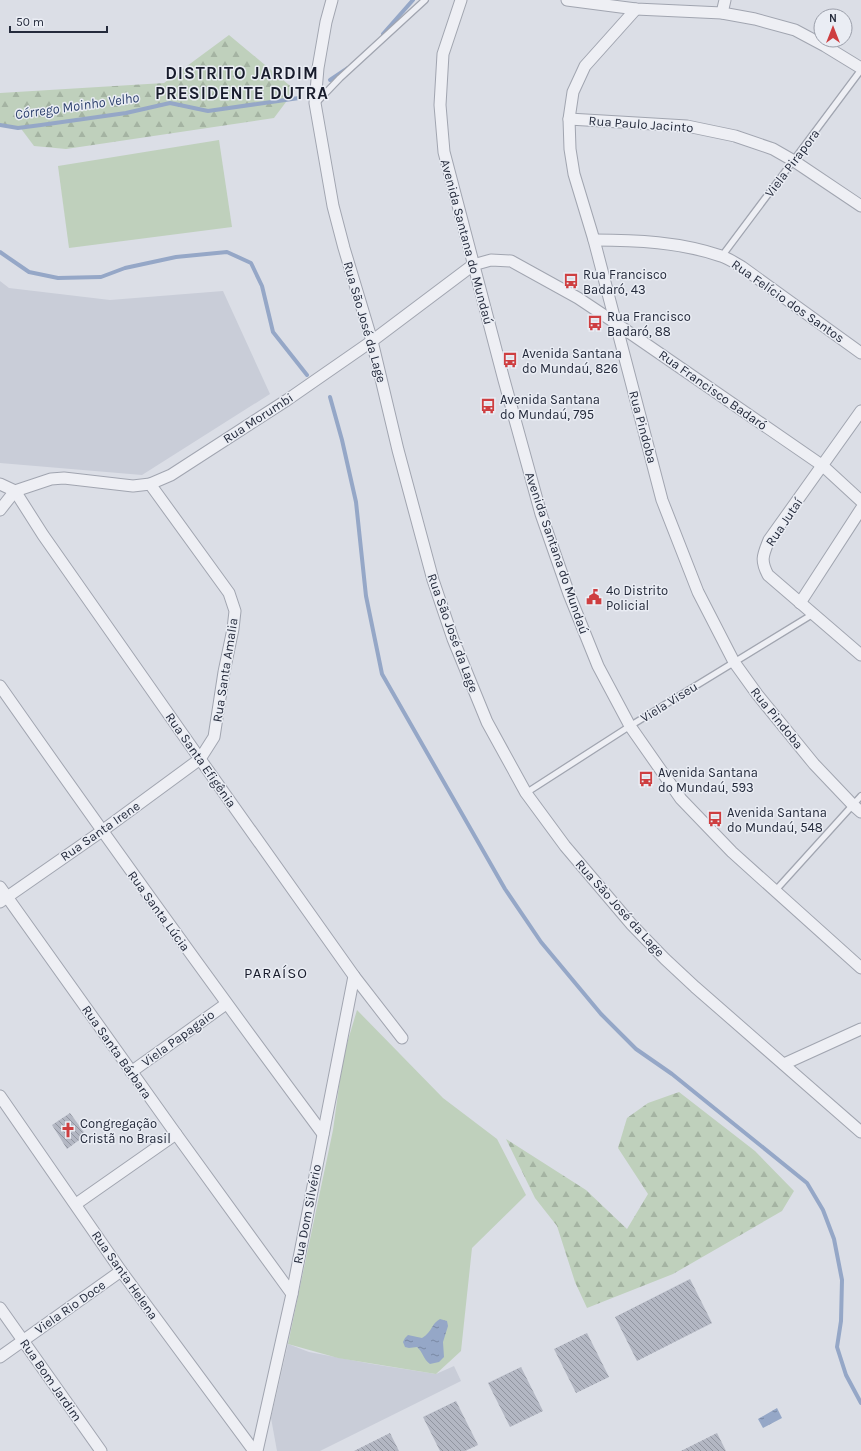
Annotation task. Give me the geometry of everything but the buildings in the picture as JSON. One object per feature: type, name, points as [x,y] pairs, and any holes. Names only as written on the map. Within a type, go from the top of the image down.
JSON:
[{"type":"street","name":"Rua São José da Lage","points":[[332,0],[326,22],[315,103],[333,206],[372,341],[398,450],[433,580],[453,639],[487,722],[526,793],[565,846],[632,924],[695,987],[861,1132]]},
{"type":"street","name":"Avenida Santana do Mundaú","points":[[461,0],[443,54],[440,105],[444,152],[541,514],[568,594],[598,666],[630,726],[681,799],[732,852],[861,968]]},
{"type":"street","points":[[567,0],[636,9],[722,13],[755,19],[795,30],[825,46],[861,69]]},
{"type":"street","points":[[722,13],[726,0]]},
{"type":"street","name":"Rua Pindoba","points":[[636,9],[585,66],[573,92],[569,119],[570,149],[574,174],[594,240],[614,322],[662,500],[698,592],[734,662],[757,694],[814,764],[857,809]]},
{"type":"street","name":"Rua Paulo Jacinto","points":[[569,119],[687,126],[742,139],[773,149],[794,161],[861,206]]},
{"type":"street","name":"Rua Felício dos Santos","points":[[594,240],[639,240],[684,247],[722,256],[742,267],[861,353]]},
{"type":"street","name":"Rua Francisco Badaró","points":[[473,264],[491,260],[512,262],[578,298],[823,466],[861,501]]},
{"type":"street","name":"Rua Morumbi","points":[[15,491],[51,479],[64,478],[133,486],[150,484],[171,475],[287,400],[372,341],[473,264]]},
{"type":"street","name":"Rua Jutaí","points":[[861,411],[769,540],[763,554],[763,565],[768,575],[861,655]]},
{"type":"street","points":[[0,484],[15,491],[0,510]]},
{"type":"street","name":"Rua Santa Amalia","points":[[150,484],[229,593],[234,611],[233,629],[224,672],[214,737],[200,759]]},
{"type":"street","name":"Rua Santa Efigênia","points":[[15,491],[43,535],[200,759],[354,976],[402,1038]]},
{"type":"street","points":[[800,603],[861,509]]},
{"type":"street","name":"Rua Santa Lúcia","points":[[0,686],[226,1004],[323,1134]]},
{"type":"street","name":"Rua Santa Irene","points":[[4,899],[102,831],[200,759]]},
{"type":"street","name":"Rua Santa Bárbara","points":[[0,887],[4,899],[292,1294]]},
{"type":"street","name":"Rua Dom Silvério","points":[[256,1451],[292,1294],[354,976]]},
{"type":"street","name":"Viela Papagaio","points":[[131,1072],[226,1004]]},
{"type":"street","points":[[784,1064],[861,1029]]},
{"type":"street","name":"Rua Santa Helena","points":[[0,1096],[122,1271],[256,1451]]},
{"type":"street","points":[[76,1204],[176,1134]]},
{"type":"street","name":"Viela Rio Doce","points":[[0,1357],[122,1271]]},
{"type":"street","name":"Rua Bom Jardim","points":[[0,1308],[101,1451]]},
{"type":"lane","points":[[315,103],[425,0]]},
{"type":"lane","name":"Viela Pirapora","points":[[722,256],[861,69]]},
{"type":"lane","name":"Viela Viseu","points":[[526,793],[630,726],[813,613]]},
{"type":"lane","points":[[775,891],[857,809],[861,796]]},
{"type":"shaded area","points":[[0,281],[9,288],[110,300],[223,291],[270,394],[142,475],[0,463]]},
{"type":"shaded area","points":[[288,1344],[309,1352],[436,1374],[454,1366],[461,1381],[320,1451],[277,1451],[271,1418]]},
{"type":"green space","points":[[229,35],[295,90],[274,118],[66,149],[34,146],[19,126],[0,126],[0,93],[164,83]]},
{"type":"green space","points":[[219,140],[232,227],[69,248],[58,166]]},
{"type":"green space","points":[[357,1010],[443,1098],[497,1139],[526,1195],[472,1248],[461,1351],[436,1374],[338,1358],[288,1344],[333,1130],[343,1057]]},
{"type":"green space","points":[[679,1092],[755,1151],[794,1191],[782,1211],[673,1274],[587,1308],[575,1282],[557,1226],[535,1198],[506,1139],[586,1190],[627,1229],[648,1194],[618,1148],[627,1118],[648,1103]]},
{"type":"water","points":[[440,1319],[447,1321],[448,1326],[443,1342],[444,1357],[439,1362],[430,1364],[417,1347],[405,1347],[403,1342],[408,1335],[422,1338]]},
{"type":"water","points":[[777,1408],[782,1418],[763,1428],[758,1419]]},
{"type":"waterway","name":"Córrego Moinho Velho","points":[[383,34],[413,0]]},
{"type":"waterway","name":"Córrego Moinho Velho","points":[[330,80],[348,68]]},
{"type":"waterway","name":"Córrego Moinho Velho","points":[[0,125],[18,128],[126,113],[170,103],[208,111],[299,98]]},
{"type":"waterway","points":[[0,252],[29,272],[58,278],[101,277],[125,268],[176,257],[227,252],[251,263],[262,286],[273,332],[307,375]]},
{"type":"waterway","points":[[330,397],[342,440],[356,502],[366,596],[382,674],[505,889],[541,942],[601,1014],[636,1049],[672,1074],[807,1183],[823,1210],[834,1239],[842,1280],[841,1321],[837,1347],[846,1375],[861,1403]]},
{"type":"place","name":"Rua Francisco Badaró, 43","points":[[571,281]]},
{"type":"place","name":"Rua Francisco Badaró, 88","points":[[595,323]]},
{"type":"place","name":"Avenida Santana do Mundaú, 826","points":[[510,360]]},
{"type":"place","name":"Avenida Santana do Mundaú, 795","points":[[488,406]]},
{"type":"place","name":"4º Distrito Policial","points":[[594,597]]},
{"type":"place","name":"Avenida Santana do Mundaú, 593","points":[[646,779]]},
{"type":"place","name":"Avenida Santana do Mundaú, 548","points":[[715,819]]},
{"type":"place","name":"Congregação Cristã no Brasil","points":[[68,1130]]},
{"type":"district","name":"DISTRITO JARDIM PRESIDENTE DUTRA","points":[[242,83]]},
{"type":"district","name":"PARAÍSO","points":[[276,973]]}]
